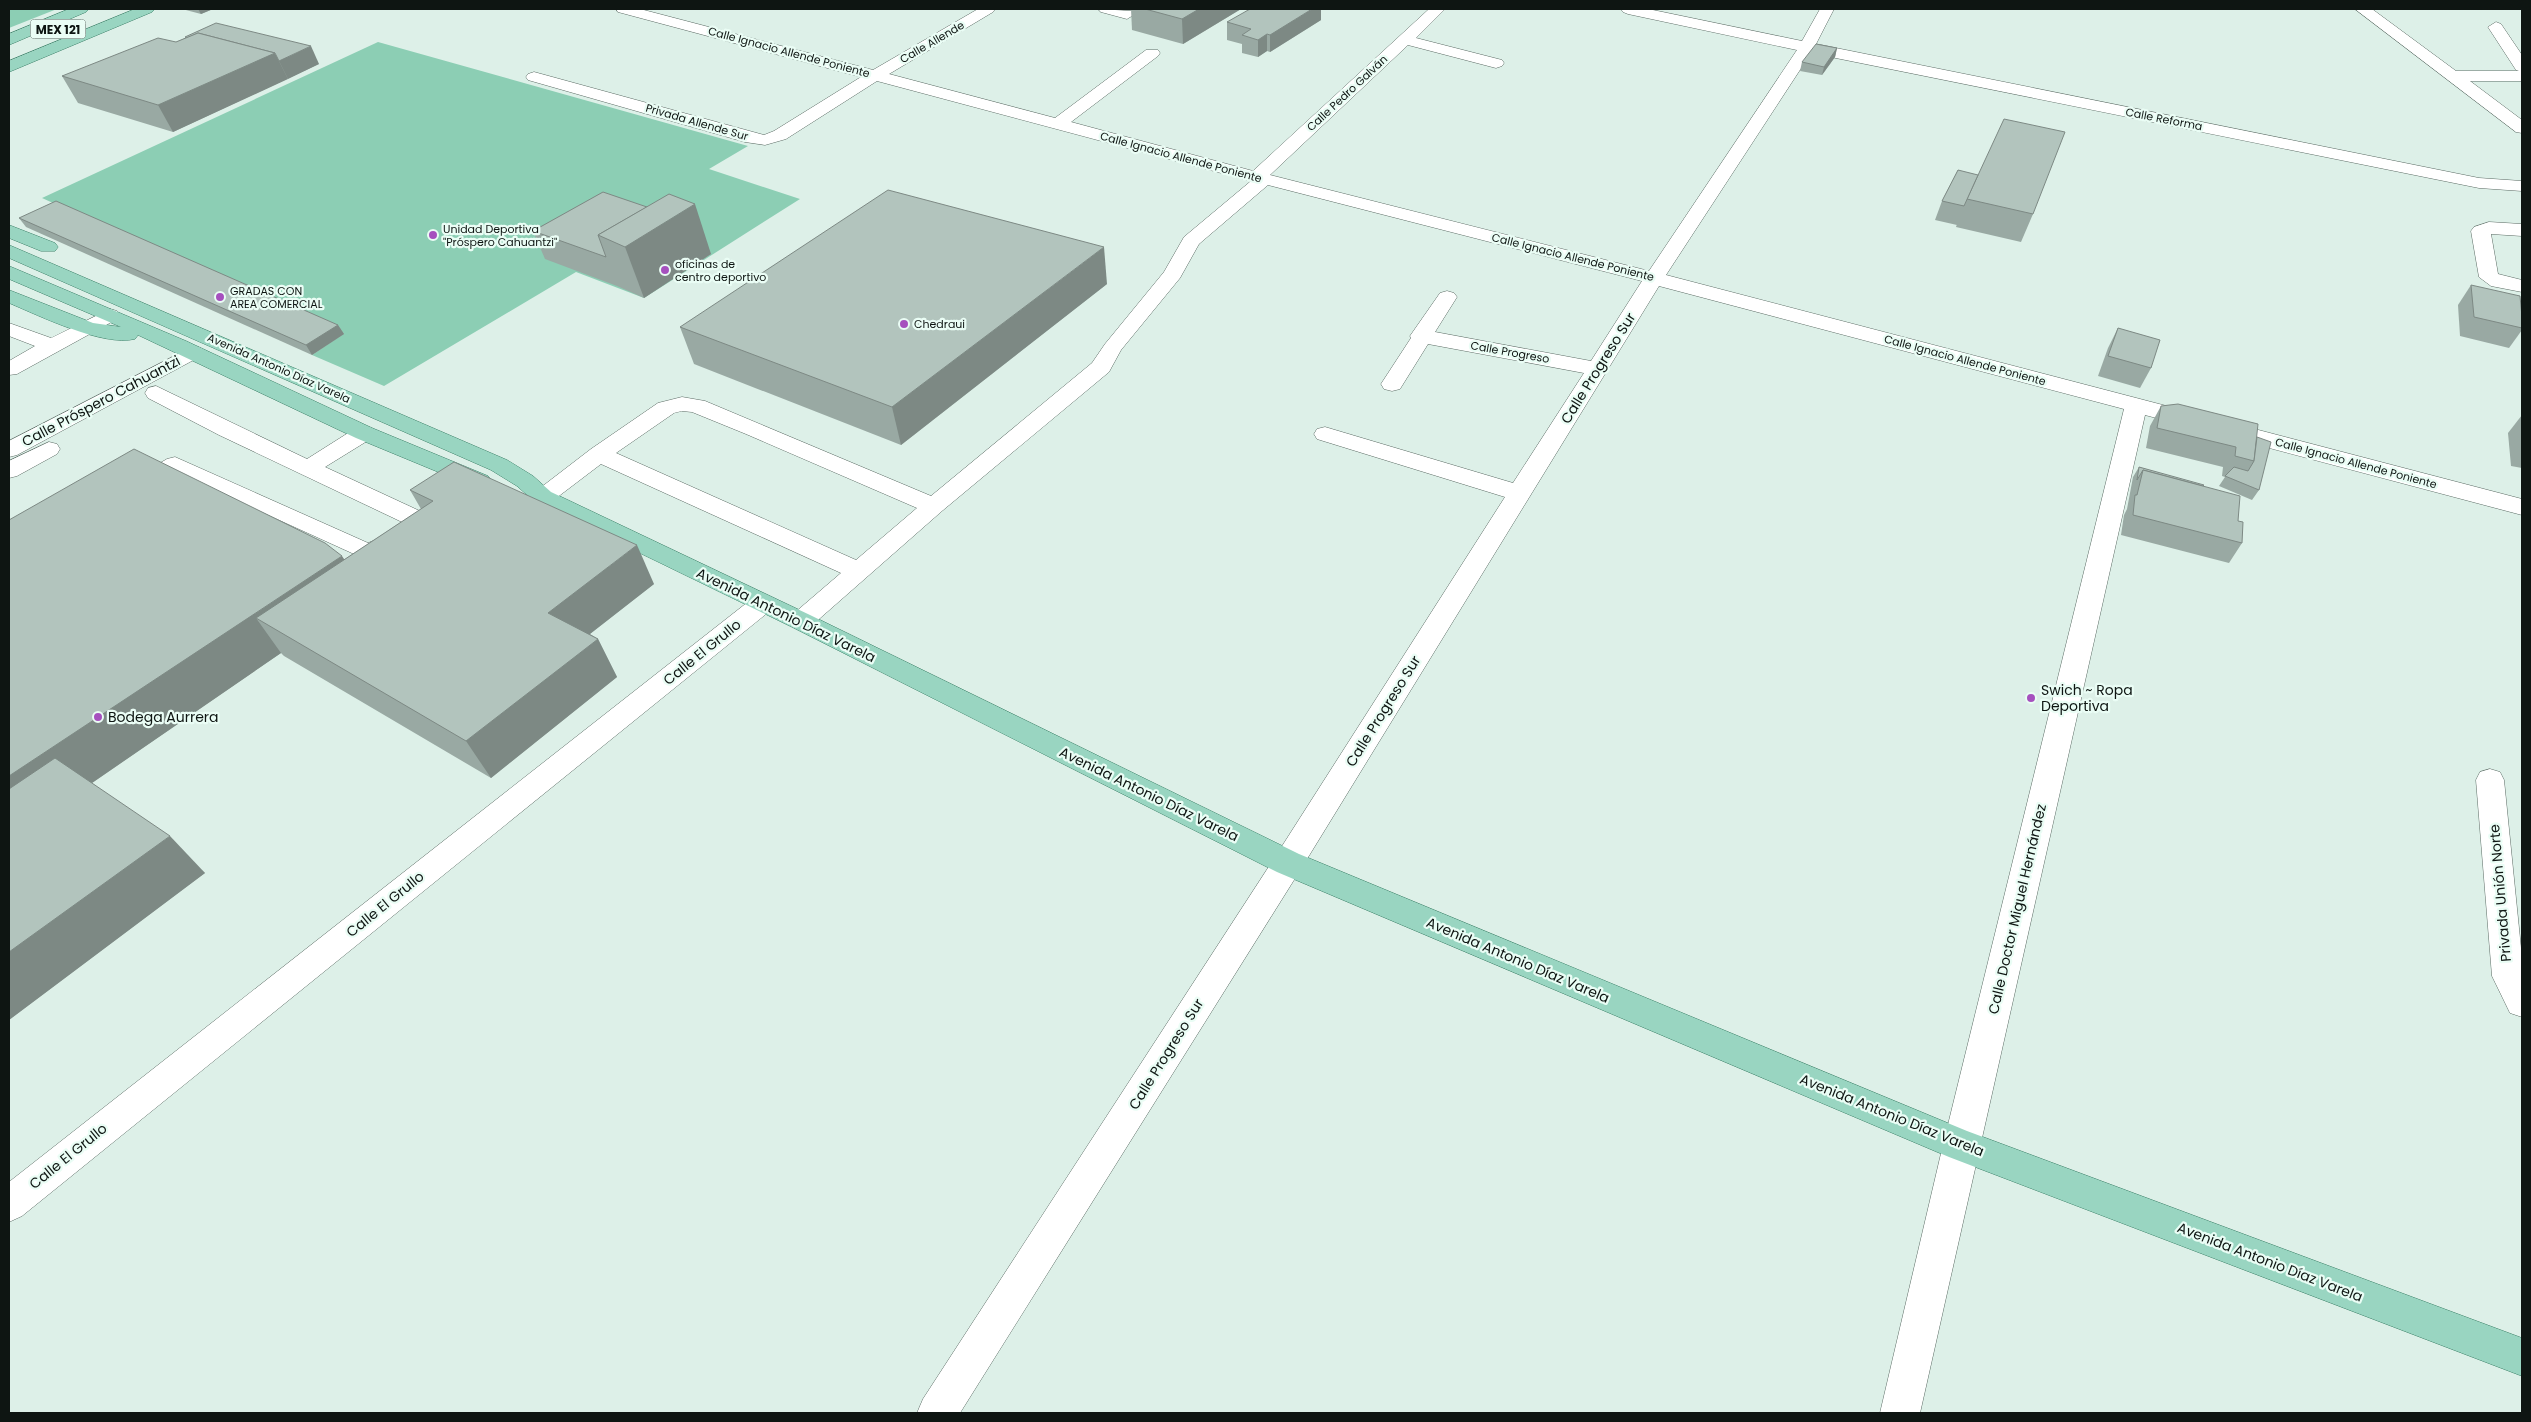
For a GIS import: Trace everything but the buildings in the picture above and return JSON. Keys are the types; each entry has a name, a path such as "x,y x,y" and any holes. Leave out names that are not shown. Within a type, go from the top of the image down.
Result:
{"main road":[{"name":"MEX 121","path":"9,40 81,9"},
{"path":"9,60 131,9"},
{"path":"9,67 147,9"},
{"name":"MEX 121","path":"9,50 99,12"},
{"path":"9,231 62,253"},
{"name":"Avenida Antonio Díaz Varela","path":"9,251 117,308 181,353 364,433 508,493 542,497"},
{"path":"88,264 117,308"},
{"name":"Avenida Antonio Díaz Varela","path":"9,272 117,308 499,465 525,481 542,497 762,604 801,621 1288,863 1961,1145 2522,1357"},
{"path":"9,296 88,328 181,353"}],"street":[{"name":"Calle Ignacio Allende Poniente","path":"623,9 1261,178 1654,278 2522,507"},
{"path":"1106,9 1127,14"},
{"name":"Calle Pedro Galván","path":"801,621 858,570 1101,367 1112,348 1173,274 1191,241 1261,178 1438,9"},
{"name":"Calle Reforma","path":"1628,9 2469,181 2522,186"},
{"name":"Calle Progreso Sur","path":"937,1413 1288,863 1519,492 1599,369 1654,278 1807,47 1827,9"},
{"path":"2363,9 2522,128"},
{"path":"958,10 983,12"},
{"name":"Calle Allende","path":"876,75 983,12"},
{"path":"2496,27 2522,67"},
{"path":"1404,40 1496,63"},
{"path":"1058,124 1152,53"},
{"name":"Privada Allende Sur","path":"534,76 751,138 765,140 780,135 876,75"},
{"path":"2454,76 2522,76"},
{"path":"2520,233 2489,228 2481,231 2489,277 2498,282 2522,286"},
{"path":"1392,384 1420,336 1447,297"},
{"path":"9,368 88,328 117,308"},
{"path":"9,329 53,346"},
{"name":"Calle Progreso","path":"1420,336 1599,369"},
{"path":"9,471 97,422 156,393 181,353"},
{"name":"Calle Próspero Cahuantzi","path":"9,450 181,353"},
{"path":"117,498 175,464 365,551 373,552 383,549 414,524 412,518 156,393"},
{"path":"542,497 599,454 666,408 682,404 697,406 754,429 934,506"},
{"name":"Calle Doctor Miguel Hernández","path":"1900,1413 1961,1145 2136,405"},
{"path":"308,468 364,433"},
{"path":"1325,434 1519,492"},
{"path":"599,454 858,570"},
{"name":"Calle El Grullo","path":"9,1204 762,604"},
{"name":"Privada Unión Norte","path":"2490,780 2508,976 2522,1003"}],"green space":[{"path":"9,9 57,9 9,28"},
{"name":"Unidad Deportiva \"Próspero Cahuantzi\"","path":"378,42 748,146 709,169 800,199 644,298 576,272 384,386 312,355 343,334 42,198"}],"place":[{"name":"Unidad Deportiva \"Próspero Cahuantzi\"","path":"433,235"},
{"name":"oficinas de centro deportivo","path":"665,270"},
{"name":"GRADAS CON AREA COMERCIAL","path":"220,297"},
{"name":"Chedraui","path":"904,324"},
{"name":"Swich ~ Ropa Deportiva","path":"2031,698"},
{"name":"Bodega Aurrera","path":"98,717"}]}
